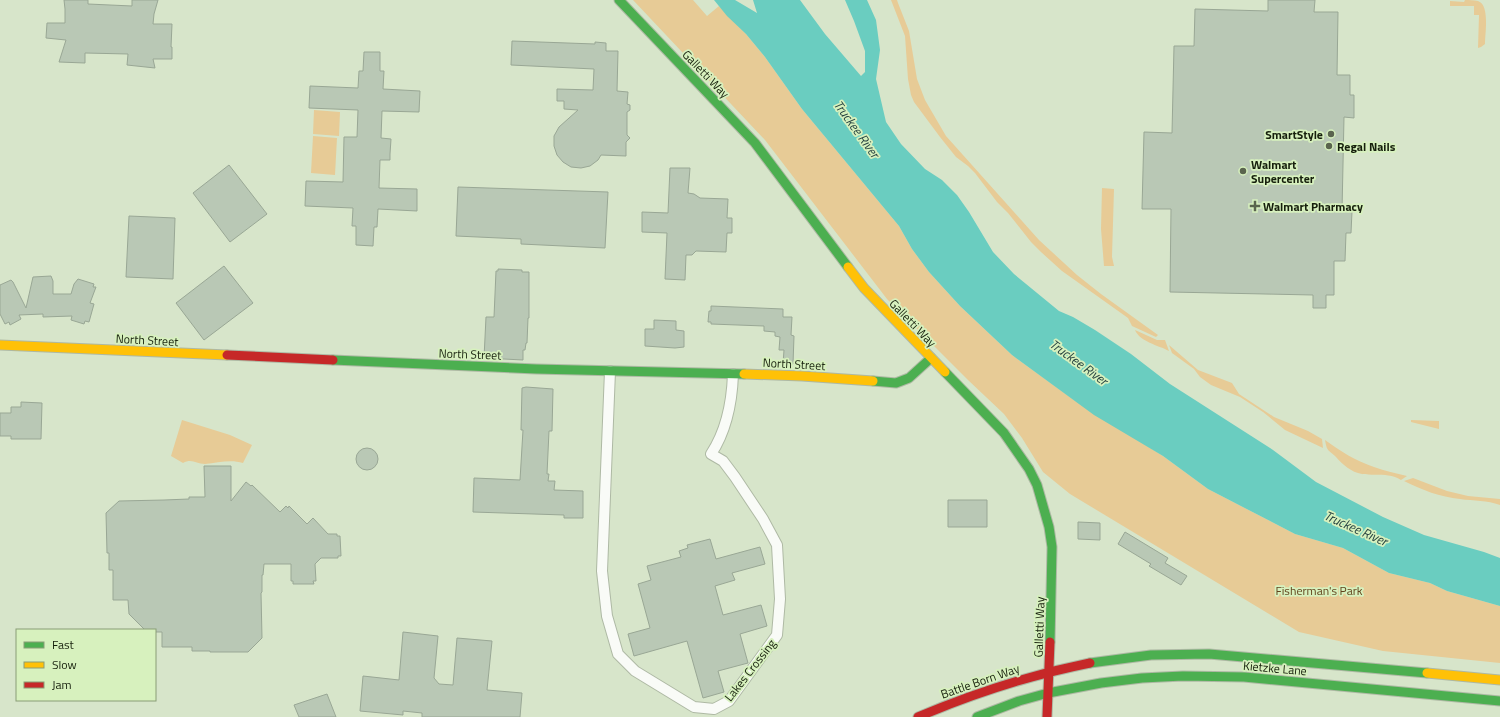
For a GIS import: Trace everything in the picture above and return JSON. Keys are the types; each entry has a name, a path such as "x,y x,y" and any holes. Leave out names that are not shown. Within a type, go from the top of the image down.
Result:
{"street":[{"name":"Galletti Way","path":"619,0 755,143 864,288 1004,433 1024,462 1037,485 1049,526 1052,547 1050,672 1047,717"},
{"name":"North Street","path":"0,345 536,369 802,376 896,383 909,378 931,358"},
{"name":"Lakes Crossing","path":"610,370 602,571 607,616 618,654 635,671 694,707 714,709 729,701 777,635 780,599 777,545 763,519 735,477 723,461 711,454 717,444 728,414 733,374"},
{"name":"Kietzke Lane","path":"1050,672 1085,664 1151,655 1214,654 1500,680"},
{"name":"Battle Born Way","path":"918,717 978,692 1050,672"},
{"name":"Kietzke Lane","path":"1048,693 1101,683 1142,678 1204,675 1500,701"},
{"path":"977,717 1020,701 1048,693"}],"green space":[{"name":"Fisherman's Park","path":"633,0 693,0 707,16 719,6 746,34 765,57 802,109 899,226 912,249 929,272 960,306 1012,355 1074,400 1163,456 1208,489 1295,534 1343,548 1389,573 1430,583 1447,591 1500,606 1500,663 1383,651 1299,632 1070,494 1043,472 1022,438 1004,414 887,299 765,140"},
{"path":"891,0 897,0 909,31 917,79 925,100 946,136 1039,240 1077,275 1158,335 1156,337 1132,326 1128,318 1062,271 1041,252 997,202 975,173 956,157 940,137 914,102 911,95 908,79 905,36"},
{"path":"1465,0 1478,1 1484,8 1486,20 1485,44 1478,48 1479,15 1474,15 1474,6 1450,6 1450,1 1464,2"},
{"path":"314,110 340,112 339,136 313,134"},
{"path":"313,136 337,138 335,175 311,173"},
{"path":"1102,188 1114,189 1112,257 1114,266 1104,266 1101,229"},
{"path":"1135,330 1157,340 1165,340 1169,351 1141,338"},
{"path":"1169,345 1198,370 1232,383 1239,394 1274,417 1308,431 1322,439 1323,448 1285,430 1263,412 1240,397 1211,385 1200,377 1194,369 1172,353"},
{"path":"182,420 230,435 252,445 243,463 229,461 202,464 189,461 183,463 171,456"},
{"path":"1411,420 1439,421 1439,429 1411,422"},
{"path":"1325,440 1342,452 1361,462 1407,476 1401,480 1392,476 1367,475 1354,472 1328,450"},
{"path":"1413,478 1447,491 1468,496 1500,499 1500,505 1485,501 1445,497 1404,481"}],"water":[{"name":"Truckee River","path":"714,0 735,0 757,13 753,0 800,0 825,34 861,76 865,72 865,51 845,0 867,0 876,20 880,50 876,79 886,122 901,144 925,169 942,180 957,195 993,252 1014,274 1059,311 1073,317 1095,330 1131,354 1170,384 1273,450 1316,482 1383,517 1424,535 1500,558 1500,606 1447,591 1430,583 1389,573 1343,548 1295,534 1208,489 1163,456 1094,415 1012,355 960,306 929,272 912,249 899,226 802,109 765,57"}],"building":[{"path":"64,0 88,0 88,4 132,6 132,0 158,0 153,24 172,24 172,59 153,59 155,68 127,65 128,54 85,53 85,63 59,62 66,40 46,38 47,23 65,23"},
{"name":"Walmart Supercenter","path":"1268,0 1315,0 1314,12 1338,12 1337,75 1350,75 1350,95 1354,95 1354,118 1344,117 1342,211 1352,211 1351,233 1346,233 1345,261 1334,261 1334,295 1326,295 1326,308 1313,308 1313,295 1170,292 1171,209 1142,209 1144,132 1172,133 1174,46 1194,46 1195,9 1268,11"},
{"path":"512,41 595,44 595,42 606,43 606,51 618,51 617,91 628,92 627,104 630,105 630,110 627,112 627,135 630,138 626,142 626,156 601,155 598,160 590,166 581,168 571,167 563,162 557,155 554,146 554,136 559,127 578,110 564,109 564,101 557,101 557,89 593,90 594,69 511,65"},
{"path":"364,52 380,52 380,71 384,71 383,89 420,91 419,112 382,111 381,138 391,139 390,160 380,160 379,188 417,189 417,211 378,209 377,227 374,227 373,246 356,245 356,226 352,226 353,208 305,206 306,181 343,182 344,137 357,137 358,110 309,108 310,86 358,88 359,71 363,71"},
{"path":"229,165 267,214 230,242 193,193"},
{"path":"670,168 690,168 688,193 694,194 700,198 728,199 727,218 732,218 732,233 727,233 726,252 696,251 692,255 686,255 685,280 665,279 667,233 642,232 642,212 668,213"},
{"path":"458,187 608,192 605,248 521,244 521,239 456,236"},
{"path":"129,216 175,218 173,279 126,277"},
{"path":"224,266 253,303 204,340 176,303"},
{"path":"498,269 522,270 522,272 529,272 529,318 527,343 525,350 523,350 523,360 484,358 486,317 494,317 496,271 498,271"},
{"path":"51,276 53,281 53,294 71,294 74,284 78,279 94,284 93,287 96,287 90,303 94,304 89,322 85,321 84,324 71,320 72,316 43,317 43,314 19,315 21,319 10,325 9,322 5,324 0,314 0,285 11,280 26,308 33,277"},
{"path":"711,306 783,309 783,317 792,317 791,335 794,336 793,364 783,364 784,350 779,350 780,337 775,336 775,332 764,331 764,326 711,324 711,322 708,322"},
{"path":"654,320 676,321 676,330 684,331 684,347 675,348 645,346 645,329 654,329"},
{"path":"522,388 553,389 552,431 549,431 548,481 555,481 554,490 583,491 583,518 564,518 564,515 473,512 474,478 520,480 523,430 521,430"},
{"path":"21,402 42,403 41,439 11,439 11,436 0,436 0,413 11,413 11,407 21,407"},
{"path":"367,448 375,451 378,459 375,467 367,470 359,467 356,459 359,451"},
{"path":"204,466 231,466 231,501 246,482 251,486 252,485 280,512 286,506 288,508 289,506 307,524 313,518 328,534 337,534 337,536 340,536 341,556 338,556 338,558 321,558 315,564 316,581 313,581 314,584 293,584 293,581 291,581 291,564 264,564 261,593 262,638 248,652 192,651 192,647 162,647 162,632 156,632 156,629 144,629 129,614 128,600 113,600 113,570 109,570 106,513 119,501 189,499 189,497 205,497"},
{"path":"948,500 987,500 987,527 948,527"},
{"path":"1078,522 1100,523 1100,540 1078,539"},
{"path":"1125,532 1168,558 1165,563 1187,576 1181,585 1149,566 1151,564 1118,544"},
{"path":"710,539 716,559 760,547 765,564 732,573 735,580 715,586 723,615 761,605 767,626 740,634 748,663 718,671 724,692 703,698 687,641 634,656 628,634 650,628 638,584 651,580 647,566 681,557 679,551 688,548 687,545"},
{"path":"403,632 438,636 434,678 439,684 453,685 457,638 492,641 487,690 522,693 520,717 422,717 422,713 403,711 403,715 360,711 363,676 399,680"},
{"path":"327,694 336,717 299,717 294,705"}],"traffic: fast":[{"path":"619,0 755,143 848,267"},
{"path":"873,381 896,383 909,378 931,358"},
{"path":"333,360 536,369 744,374"},
{"path":"945,372 1004,433 1029,469 1037,485 1049,527 1052,547 1050,642"},
{"path":"1090,663 1151,655 1209,654 1427,673"},
{"path":"977,717 1019,701 1048,693 1101,683 1142,678 1183,676 1244,677 1500,701"}],"traffic: slow":[{"path":"848,267 864,288 945,372"},
{"path":"0,345 227,355"},
{"path":"744,374 873,381"},
{"path":"1427,673 1500,680"}],"traffic: jam":[{"path":"227,355 333,360"},
{"path":"1047,717 1050,642"},
{"path":"918,717 960,700 1024,679 1090,663"}],"place":[{"name":"SmartStyle","path":"1331,134"},
{"name":"Regal Nails","path":"1329,146"},
{"name":"Walmart Supercenter","path":"1243,171"},
{"name":"Walmart Pharmacy","path":"1255,206"}]}
